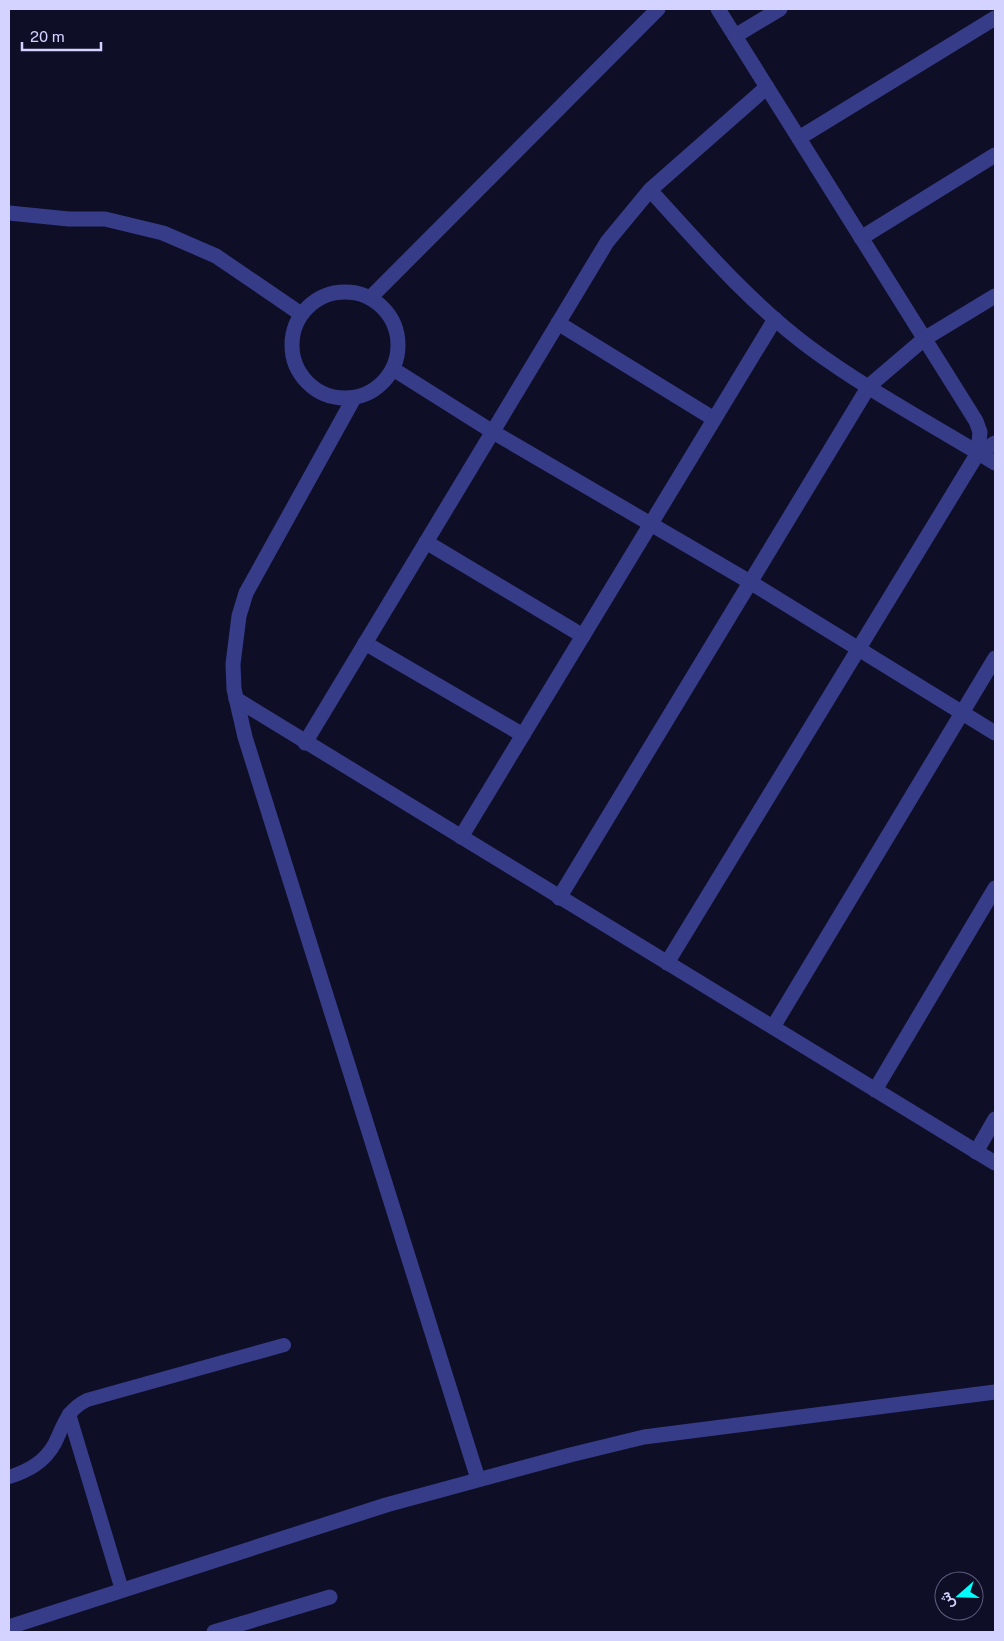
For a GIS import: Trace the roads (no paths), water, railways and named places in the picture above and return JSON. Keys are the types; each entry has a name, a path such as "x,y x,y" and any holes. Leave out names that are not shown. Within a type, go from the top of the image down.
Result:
{"street":[{"path":"370,298 658,9"},
{"path":"667,963 978,453 980,432 976,422 718,9"},
{"path":"735,36 780,9"},
{"path":"799,138 995,18"},
{"path":"305,743 607,242 650,190 767,87"},
{"path":"861,238 995,155"},
{"path":"650,190 722,269 775,319 808,346 868,386 995,463"},
{"path":"9,213 69,219 106,219 163,233 216,256 301,314"},
{"path":"332,293 358,293 370,298 388,313 395,329 398,346 393,369 377,388 354,398 329,396 318,391 300,374 294,363 292,338 301,314 309,305 332,293"},
{"path":"560,898 868,386 924,339 995,296"},
{"path":"461,838 775,319"},
{"path":"558,323 714,420"},
{"path":"393,369 493,432 750,582 995,733"},
{"path":"354,398 246,593 234,640 233,664 236,699 254,766 478,1479"},
{"path":"978,453 995,443"},
{"path":"426,542 583,636"},
{"path":"365,643 523,735"},
{"path":"773,1027 995,658"},
{"path":"236,699 995,1164"},
{"path":"874,1090 995,888"},
{"path":"976,1152 995,1119"},
{"path":"9,1627 386,1505 478,1479 644,1437 995,1392"},
{"path":"214,1632 330,1597"}],"lane":[{"path":"9,1477 28,1470 48,1454 68,1414 87,1400 284,1345"},
{"path":"68,1414 122,1590"}]}
